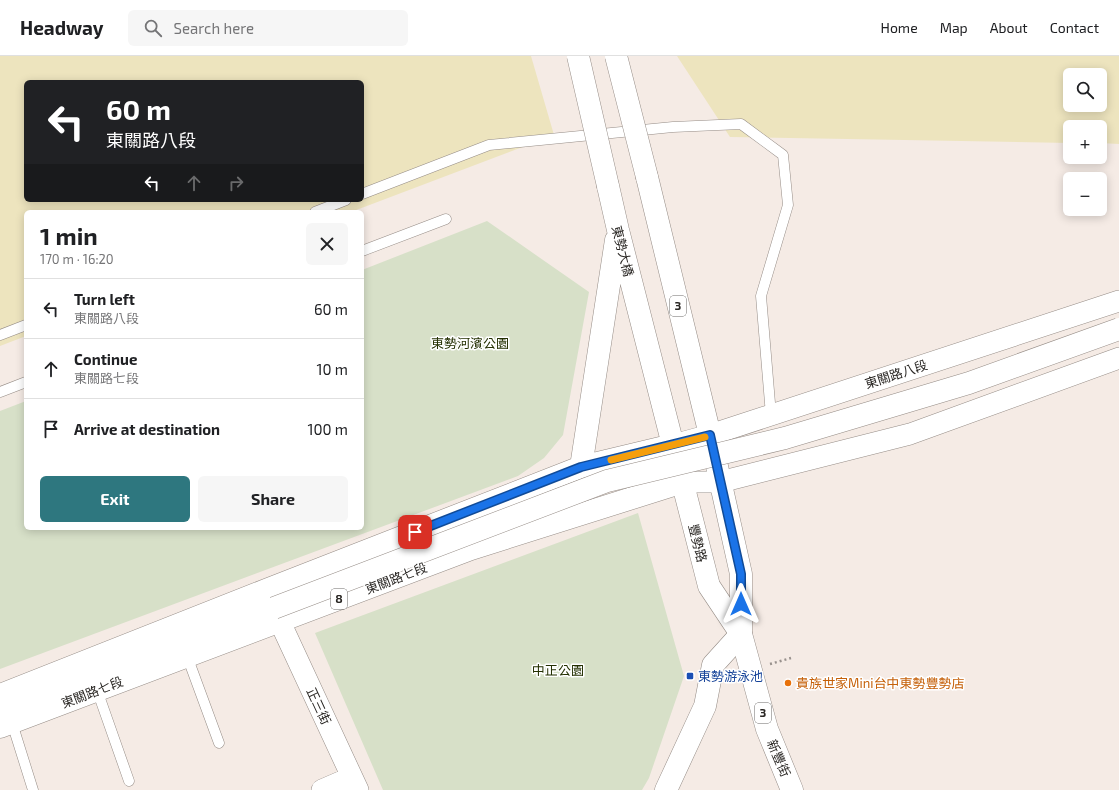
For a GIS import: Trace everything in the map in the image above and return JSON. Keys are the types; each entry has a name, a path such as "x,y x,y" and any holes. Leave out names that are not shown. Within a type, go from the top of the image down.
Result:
{"main road":[{"name":"東勢大橋","path":"578,56 618,230 673,445"},
{"name":"3","path":"616,56 710,435 741,574 741,634"},
{"path":"581,467 618,230"},
{"path":"4,721 277,615 607,482 785,438 969,383 1119,329"},
{"path":"0,695 581,467 673,445"},
{"name":"豐勢路","path":"673,445 709,586 741,634"},
{"name":"東關路七段","path":"4,721 97,690 187,656 277,615 471,549 683,482"},
{"path":"458,516 471,549"},
{"path":"666,790 705,706 713,664 741,634"},
{"name":"新豐街","path":"741,634 767,729 792,790"}],"street":[{"name":"東關路八段","path":"673,445 710,435 1119,300"},
{"path":"683,482 720,482 910,434 1119,358"},
{"name":"正三街","path":"277,615 355,783"},
{"path":"322,790 355,783"}],"lane":[{"path":"364,193 489,145 673,127 741,124 783,155 788,205 761,296 771,415"},
{"path":"320,210 341,202"},
{"path":"364,250 446,219"},
{"path":"0,336 24,325"},
{"path":"0,392 24,383"},
{"path":"187,656 219,743"},
{"path":"97,690 129,781"},
{"path":"4,721 33,790"}],"green space":[{"name":"東勢河濱公園","path":"487,221 589,292 563,435 544,458 518,476 0,669 0,411 24,402 24,530 364,530 364,269"},
{"name":"中正公園","path":"638,513 684,676 649,778 642,790 383,790 315,633"}],"sand":[{"path":"0,56 531,56 554,135 356,210 24,210 24,337 0,346"},
{"path":"677,56 1119,56 1119,144 1107,143 1107,120 1063,120 1063,143 730,137"}],"slow traffic":[{"path":"611,460 705,437"}],"place":[{"name":"東勢游泳池","path":"690,676"},
{"name":"貴族世家Mini台中東勢豐勢店","path":"788,683"}],"route":[{"path":"415,532 581,467 710,435 741,574 741,604"}]}
